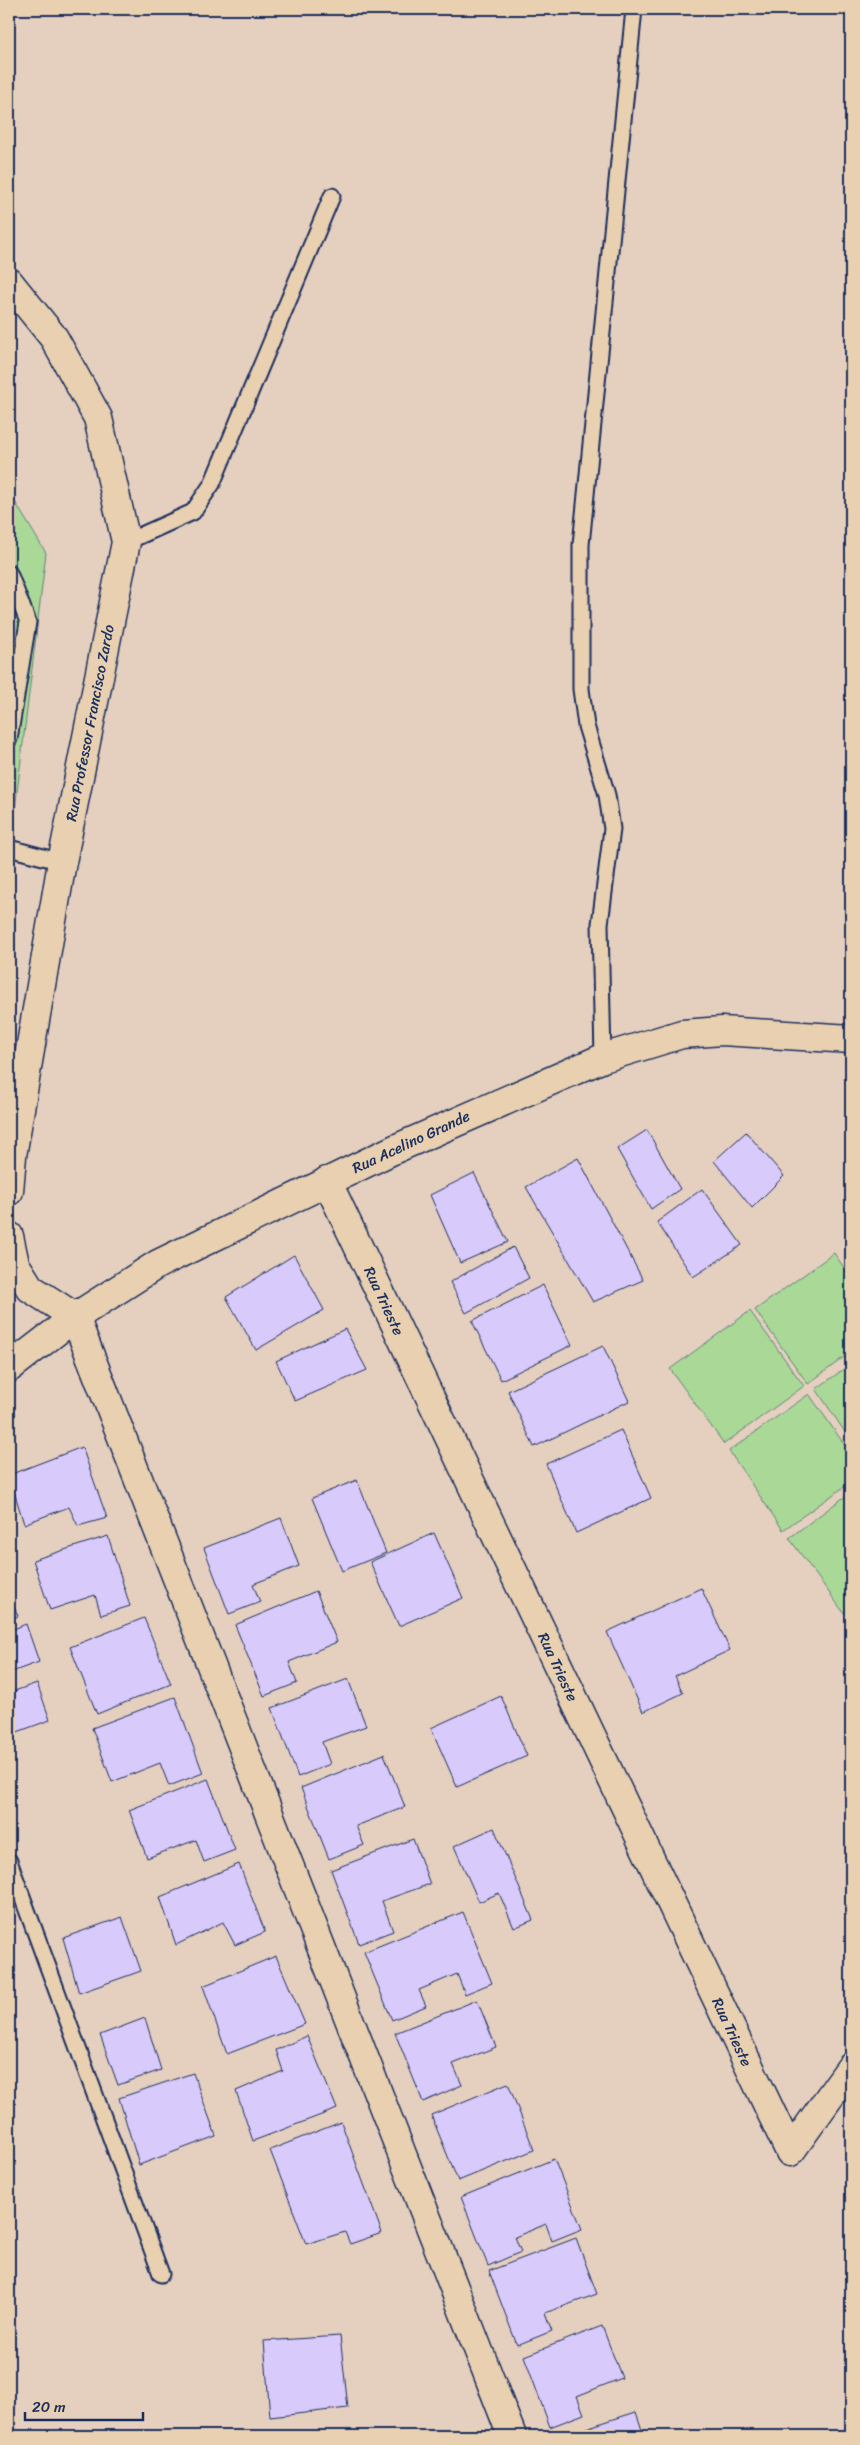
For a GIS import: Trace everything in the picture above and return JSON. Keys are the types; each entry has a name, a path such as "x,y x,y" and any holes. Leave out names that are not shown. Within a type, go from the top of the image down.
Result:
{"street":[{"name":"Rua Professor Francisco Zardo","path":"9,282 54,338 98,418 126,542 62,862 12,1156 9,1190"},
{"name":"Rua Acelino Grande","path":"9,1368 75,1317 158,1264 412,1141 603,1058 682,1034 722,1031 851,1039"},
{"name":"Rua Trieste","path":"327,1181 790,2152 851,2067"},
{"path":"9,1236 14,1264 30,1288 75,1317 512,2436"}],"lane":[{"path":"603,1058 600,924 612,829 607,795 586,726 581,690 581,545 634,9"},
{"path":"126,542 193,512 212,484 332,196"},
{"path":"9,573 28,622 9,739"},
{"path":"9,848 62,862"},
{"path":"9,1861 161,2274"}],"green space":[{"path":"9,492 46,553 9,859"},
{"path":"834,1253 851,1278 851,1352 808,1384 755,1310"},
{"path":"750,1311 804,1386 724,1444 670,1369"},
{"path":"851,1364 851,1441 816,1389"},
{"path":"809,1394 851,1454 851,1482 783,1530 729,1451"},
{"path":"851,1492 851,1607 844,1613 789,1538"}],"building":[{"path":"647,1130 680,1189 651,1209 617,1149"},
{"path":"746,1132 784,1176 752,1208 714,1161"},
{"path":"578,1158 643,1280 593,1302 526,1187"},
{"path":"474,1173 508,1242 460,1263 430,1195"},
{"path":"702,1189 742,1245 693,1277 657,1222"},
{"path":"513,1247 529,1278 466,1313 450,1282"},
{"path":"294,1255 324,1310 256,1350 226,1297"},
{"path":"543,1285 572,1345 501,1380 472,1321"},
{"path":"345,1329 367,1370 295,1401 276,1361"},
{"path":"603,1346 629,1401 534,1447 508,1391"},
{"path":"621,1430 651,1498 576,1533 546,1464"},
{"path":"82,1447 107,1518 78,1526 69,1507 24,1524 9,1475"},
{"path":"357,1480 386,1553 342,1571 312,1498"},
{"path":"281,1518 299,1566 253,1584 260,1602 229,1614 204,1548"},
{"path":"434,1533 463,1598 399,1626 370,1562"},
{"path":"108,1536 130,1606 101,1615 95,1595 50,1610 33,1560"},
{"path":"701,1588 730,1650 675,1676 683,1693 643,1712 607,1632"},
{"path":"316,1591 337,1642 289,1662 297,1683 264,1696 235,1625"},
{"path":"9,1594 18,1616 9,1620"},
{"path":"144,1618 171,1684 97,1714 70,1647"},
{"path":"26,1624 39,1662 9,1673 9,1631"},
{"path":"348,1679 366,1726 322,1742 330,1764 298,1777 272,1708"},
{"path":"37,1683 50,1720 9,1735 9,1693"},
{"path":"501,1696 527,1756 457,1787 431,1728"},
{"path":"175,1697 203,1773 169,1786 160,1763 112,1782 92,1728"},
{"path":"384,1754 405,1807 356,1826 364,1845 329,1859 301,1788"},
{"path":"208,1779 235,1850 204,1862 196,1840 147,1858 129,1810"},
{"path":"494,1828 533,1920 514,1928 499,1893 479,1902 454,1846"},
{"path":"413,1839 430,1884 382,1901 393,1931 359,1944 331,1870"},
{"path":"239,1864 265,1932 235,1945 223,1922 176,1945 160,1897"},
{"path":"463,1912 492,1983 465,1994 457,1974 419,1990 426,2006 392,2020 364,1952"},
{"path":"122,1917 141,1971 79,1993 63,1938"},
{"path":"276,1956 305,2024 227,2054 203,1986"},
{"path":"477,2000 496,2047 453,2064 462,2085 423,2102 395,2033"},
{"path":"145,2018 161,2070 118,2085 100,2035"},
{"path":"307,2036 337,2109 253,2141 236,2091 283,2071 276,2050"},
{"path":"193,2073 216,2136 139,2165 119,2098"},
{"path":"508,2083 534,2150 458,2181 431,2115"},
{"path":"341,2122 382,2233 350,2244 345,2232 306,2244 270,2150"},
{"path":"554,2159 582,2229 552,2241 546,2224 515,2237 521,2252 488,2266 461,2197"},
{"path":"576,2238 597,2294 545,2313 552,2331 517,2345 489,2271"},
{"path":"602,2326 622,2378 577,2396 584,2414 550,2427 524,2356"},
{"path":"340,2336 348,2408 270,2417 264,2341"},
{"path":"636,2412 644,2436 561,2436"}]}
